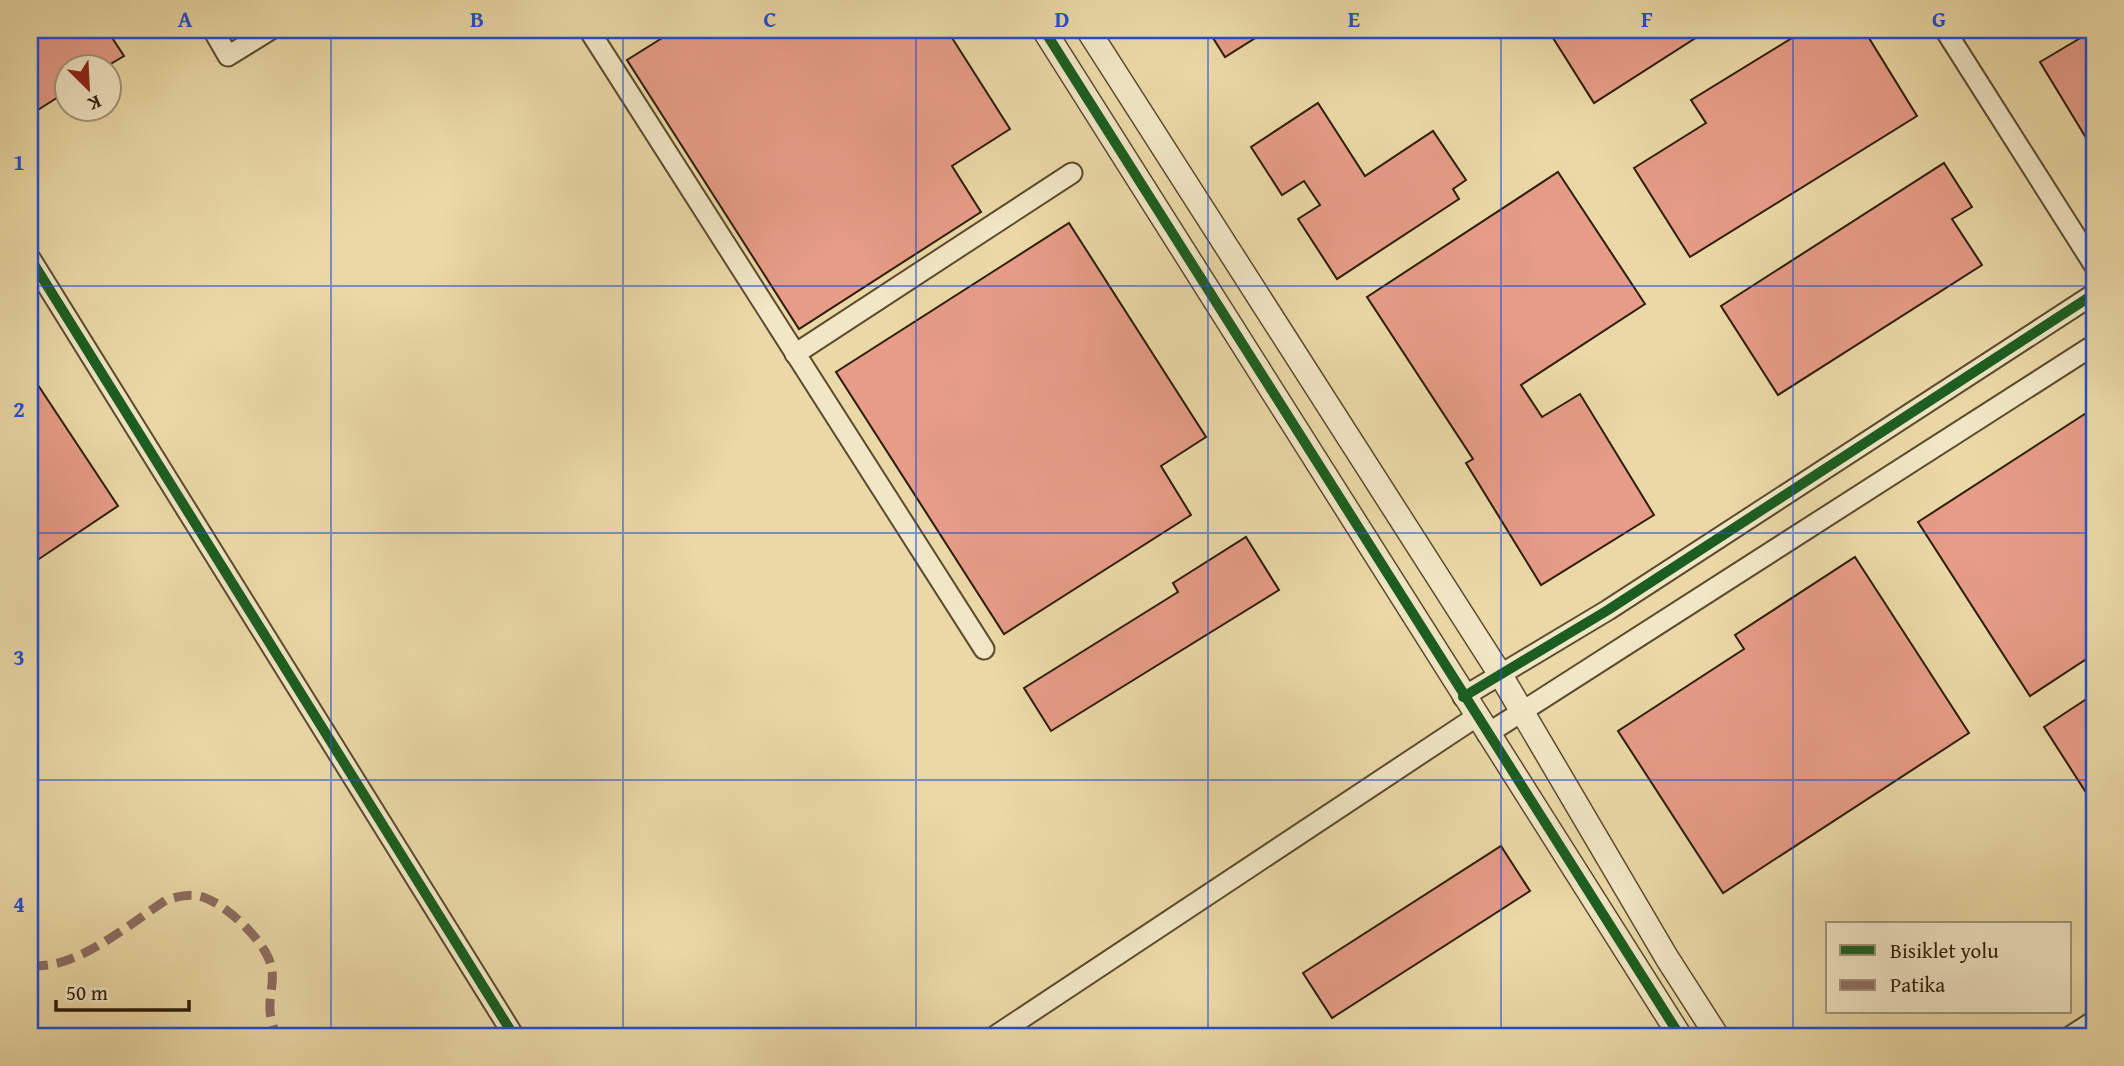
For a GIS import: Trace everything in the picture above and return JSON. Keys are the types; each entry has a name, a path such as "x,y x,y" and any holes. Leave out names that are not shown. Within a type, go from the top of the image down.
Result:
{"street":[{"path":"213,30 229,56 270,30"},
{"path":"589,30 984,649"},
{"path":"1044,30 1185,249 1481,726 1680,1036"},
{"path":"1088,30 1500,674 1667,958 1717,1036"},
{"path":"1945,30 2094,265"},
{"path":"795,354 1072,173"},
{"path":"1185,249 1216,229"},
{"path":"30,258 514,1036"},
{"path":"1463,697 1608,610 2094,294"},
{"path":"995,1036 1481,726 1522,712 2094,345"},
{"path":"2071,1036 2094,1021"}],"building":[{"path":"30,30 107,30 121,52 52,52 52,101 30,115"},
{"path":"675,30 947,30 1010,129 952,166 981,212 799,329 627,60"},
{"path":"1208,30 1268,30 1225,57"},
{"path":"1548,30 1708,30 1594,103"},
{"path":"1805,30 1864,30 1917,116 1690,257 1634,168 1706,123 1691,100"},
{"path":"2094,30 2094,151 2040,62"},
{"path":"1318,103 1365,176 1433,131 1466,180 1453,189 1459,199 1337,279 1298,219 1320,205 1304,181 1282,195 1251,147"},
{"path":"1944,163 1972,207 1952,219 1982,265 1778,395 1721,306"},
{"path":"1558,172 1645,304 1521,385 1542,417 1580,394 1654,515 1541,585 1466,463 1473,459 1367,297"},
{"path":"1069,223 1206,437 1161,466 1191,515 1004,634 836,372"},
{"path":"30,373 118,506 30,565"},
{"path":"2094,408 2094,654 2030,696 1918,522"},
{"path":"1246,537 1279,590 1051,731 1024,688 1178,592 1173,583"},
{"path":"1855,557 1969,733 1723,893 1618,731 1744,649 1735,635"},
{"path":"2094,694 2094,805 2044,727"},
{"path":"1501,846 1530,891 1332,1018 1303,973"}],"marked path":[{"path":"30,965 47,965 83,954 166,900 199,896 209,899 231,914 261,945 271,966 270,1013 276,1036"}],"cycle path":[{"path":"1044,30 1680,1036"},
{"path":"30,258 514,1036"},
{"path":"1463,697 1608,610 2094,294"}]}
